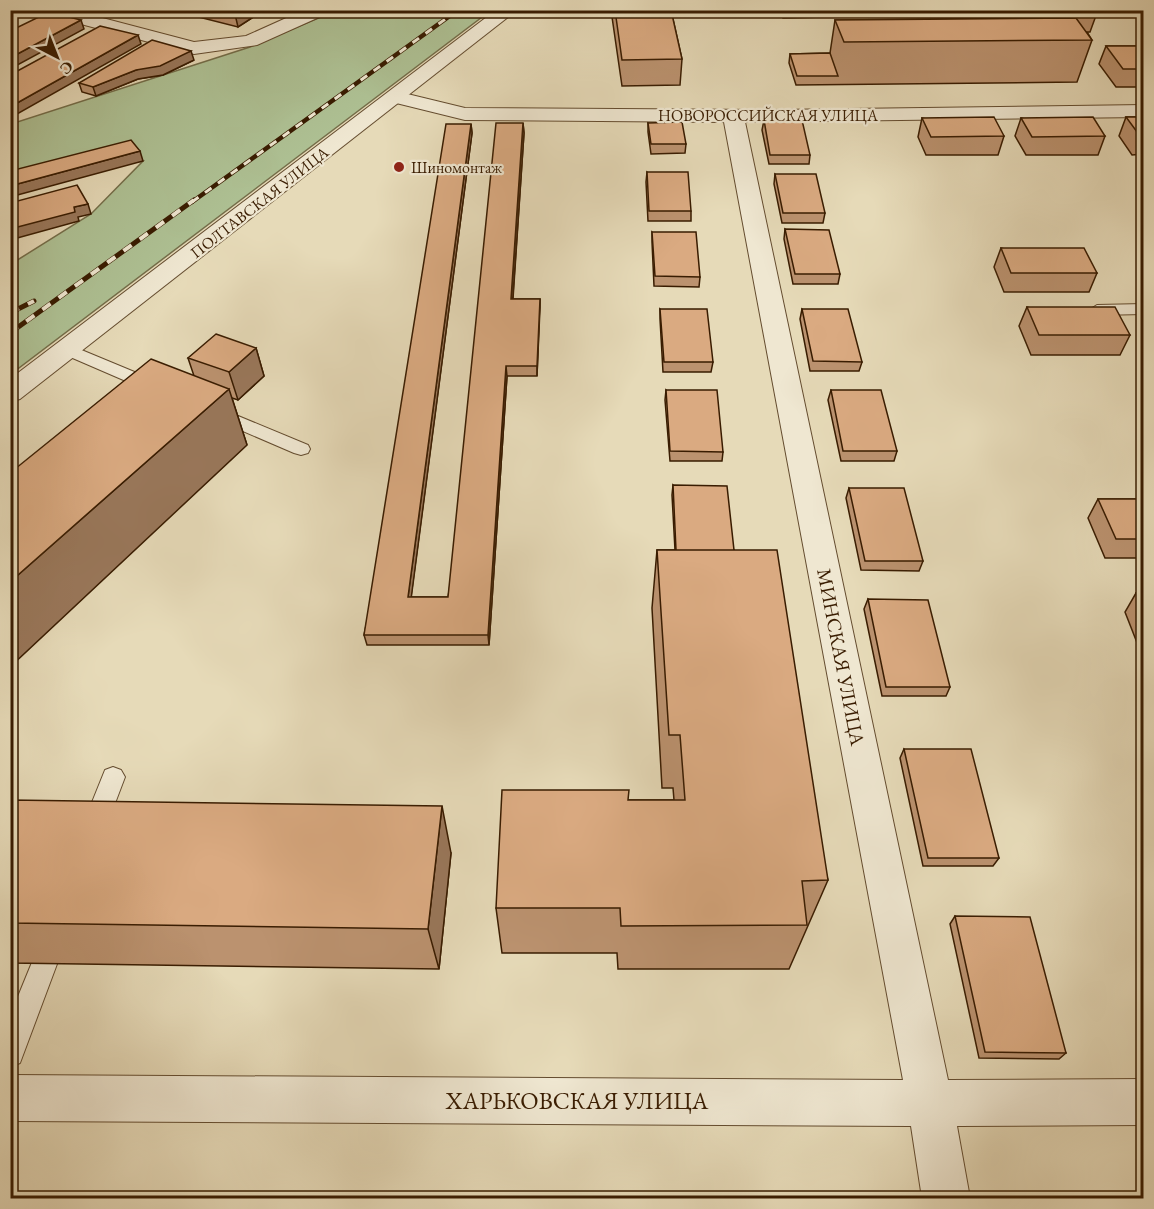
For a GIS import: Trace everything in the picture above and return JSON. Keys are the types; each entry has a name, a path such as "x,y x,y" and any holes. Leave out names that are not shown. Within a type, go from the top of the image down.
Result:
{"street":[{"path":"49,10 194,48 250,41 320,10"},
{"name":"ПОЛТАВСКАЯ УЛИЦА","path":"10,393 508,10"},
{"name":"НОВОРОССИЙСКАЯ УЛИЦА","path":"395,97 465,114 733,116 1143,111"},
{"name":"МИНСКАЯ УЛИЦА","path":"733,116 930,1103 946,1198"},
{"name":"ХАРЬКОВСКАЯ УЛИЦА","path":"10,1098 1143,1102"}],"lane":[{"path":"1097,310 1143,309"},
{"path":"67,350 174,394"},
{"path":"195,404 301,449"},
{"path":"87,847 113,777"},
{"path":"10,1053 44,964"}],"green space":[{"path":"335,11 490,11 11,374 11,264 91,214 143,161 11,182 11,124 250,47"}],"building":[{"path":"615,10 671,10 682,59 622,60"},
{"path":"49,12 81,20 10,58 10,31"},
{"path":"1076,18 1092,40 844,42 835,20"},
{"path":"100,26 138,35 10,107 10,75"},
{"path":"152,40 191,51 160,66 136,70 93,87 79,83"},
{"path":"1106,46 1143,46 1143,69 1123,69"},
{"path":"830,53 838,76 797,76 790,54"},
{"path":"994,117 1004,136 931,137 922,118"},
{"path":"1093,117 1105,136 1032,137 1021,118"},
{"path":"1126,117 1143,117 1143,136 1140,136"},
{"path":"764,120 802,120 810,155 770,155"},
{"path":"682,122 686,144 651,144 648,123"},
{"path":"496,123 523,123 511,299 540,299 537,366 506,366 488,635 364,635 446,124 471,124 408,597 448,597"},
{"path":"131,140 140,151 10,186 10,171"},
{"path":"647,172 688,172 691,211 649,211"},
{"path":"775,174 816,174 825,213 783,213"},
{"path":"77,185 88,204 74,207 75,212 10,229 10,203"},
{"path":"785,229 829,230 840,274 795,274"},
{"path":"652,232 696,232 700,277 655,276"},
{"path":"1001,248 1084,248 1097,273 1011,273"},
{"path":"1027,307 1115,307 1130,335 1039,335"},
{"path":"660,309 707,309 713,362 664,362"},
{"path":"802,309 848,309 862,362 813,361"},
{"path":"216,334 256,348 229,372 188,358"},
{"path":"151,359 229,389 10,582 10,473"},
{"path":"666,390 717,390 723,452 670,451"},
{"path":"831,390 881,390 897,451 843,451"},
{"path":"673,485 727,486 734,550 676,550"},
{"path":"849,488 904,488 923,561 865,561"},
{"path":"1098,499 1143,499 1143,539 1116,539"},
{"path":"657,550 777,550 828,880 802,881 807,925 621,926 620,908 496,908 502,790 629,790 628,800 685,800 680,735 669,735"},
{"path":"1136,593 1143,593 1143,610"},
{"path":"868,599 928,600 950,687 886,687"},
{"path":"904,749 971,749 999,858 928,858"},
{"path":"10,800 442,806 428,929 10,923"},
{"path":"955,916 1030,917 1066,1053 985,1052"},
{"path":"647,1197 647,1198 581,1198"}],"railway":[{"path":"192,202 458,10"},
{"path":"10,333 194,200"},
{"path":"10,313 34,301"}],"place":[{"name":"Шиномонтаж","path":"399,167"}]}
